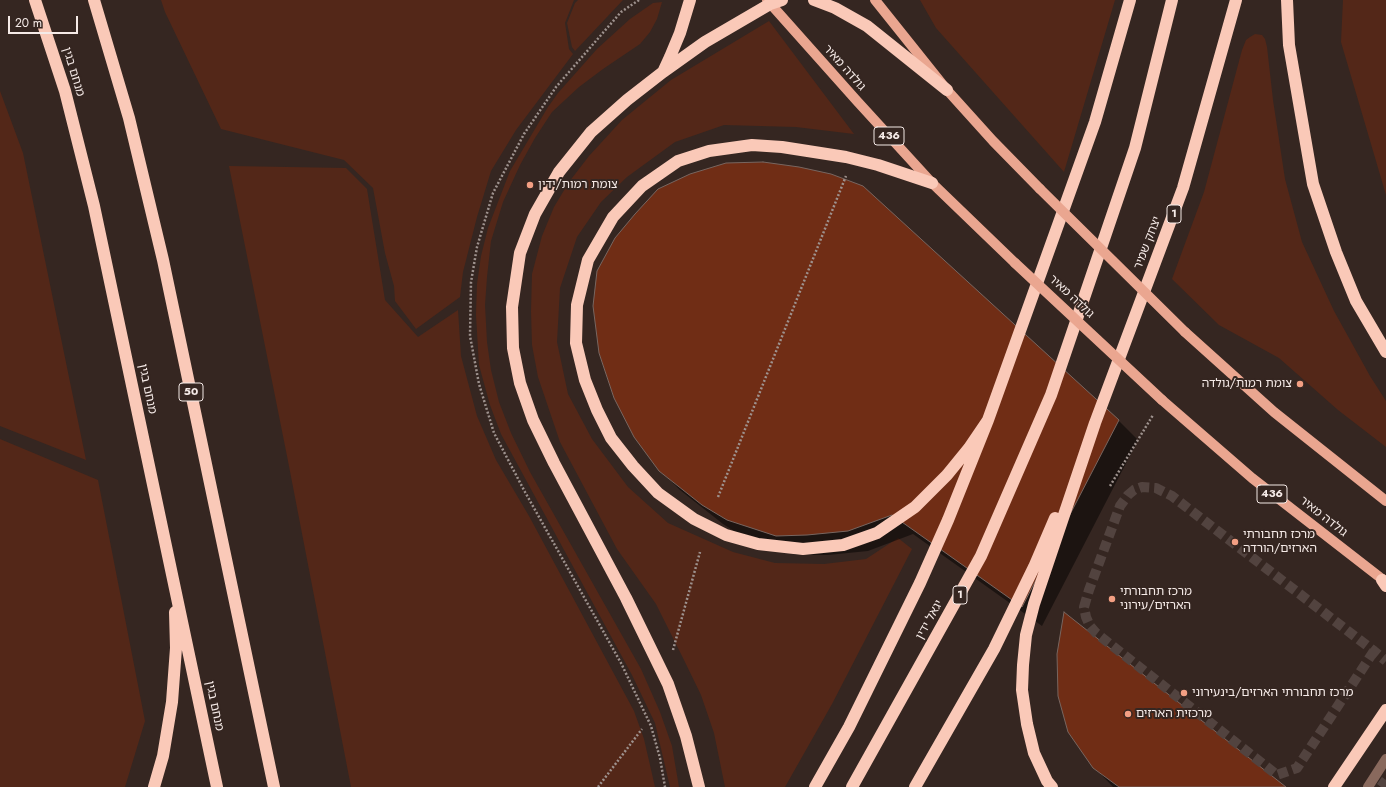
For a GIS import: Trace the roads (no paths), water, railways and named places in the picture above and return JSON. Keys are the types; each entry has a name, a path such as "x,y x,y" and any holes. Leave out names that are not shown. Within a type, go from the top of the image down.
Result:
{"highway":[{"name":"מנחם בגין","path":"35,0 65,92 94,206 217,787"},
{"name":"50","path":"94,0 129,118 163,260 274,787"},
{"path":"662,72 680,33 690,0"},
{"path":"699,787 686,736 668,684 626,598 554,463 533,420 520,383 513,348 512,307 520,253 535,214 558,172 592,132 627,100 662,72 705,42 769,2 782,0"},
{"path":"814,0 835,8 867,26 947,90"},
{"path":"814,787 849,727 920,583 988,420 1096,122 1130,0"},
{"name":"יגאל ידין","path":"852,787 982,556 1050,395 1135,148 1172,0"},
{"name":"יצחק שמיר","path":"1095,423 1183,188 1236,0"},
{"path":"1287,0 1289,45 1313,184 1336,252 1356,301 1386,352"},
{"path":"932,183 878,165 846,157 782,147 752,145 709,151 678,161 642,186 613,217 588,260 577,305 576,343 585,380 597,410 611,438 633,466 658,493 694,519 726,535 758,544 803,550 843,545 877,533 915,507 952,469 969,448 988,420"},
{"path":"1052,787 1047,781 1034,753 1027,724 1022,690 1026,635 1034,604 1095,423"},
{"name":"1","path":"915,787 994,649 1034,567 1095,423"},
{"path":"154,787 163,756 172,702 176,648 174,593 164,533"},
{"path":"1334,787 1386,710"}],"main road":[{"path":"875,0 947,90 993,141 1185,332 1274,412 1386,501"},
{"name":"גולדה מאיר","path":"769,2 932,183 1014,263 1162,400 1258,482 1385,583"}],"lane":[{"path":"1368,787 1386,759"}],"tunnel":[{"path":"1374,651 1297,768 1277,775 1096,633 1090,626 1084,607 1120,506 1128,495 1134,490 1142,487 1156,488 1172,496 1374,651 1386,661"},
{"path":"1381,787 1386,780"}],"place":[{"name":"צומת רמות/ידין","path":"530,185"},
{"name":"צומת רמות/גולדה","path":"1300,384"},
{"name":"מרכז תחבורתי הארזים/הורדה","path":"1235,542"},
{"name":"מרכז תחבורתי הארזים/עירוני","path":"1112,599"},
{"name":"מרכז תחבורתי הארזים/בינעירוני","path":"1184,693"},
{"name":"מרכזית הארזים","path":"1128,714"}]}
